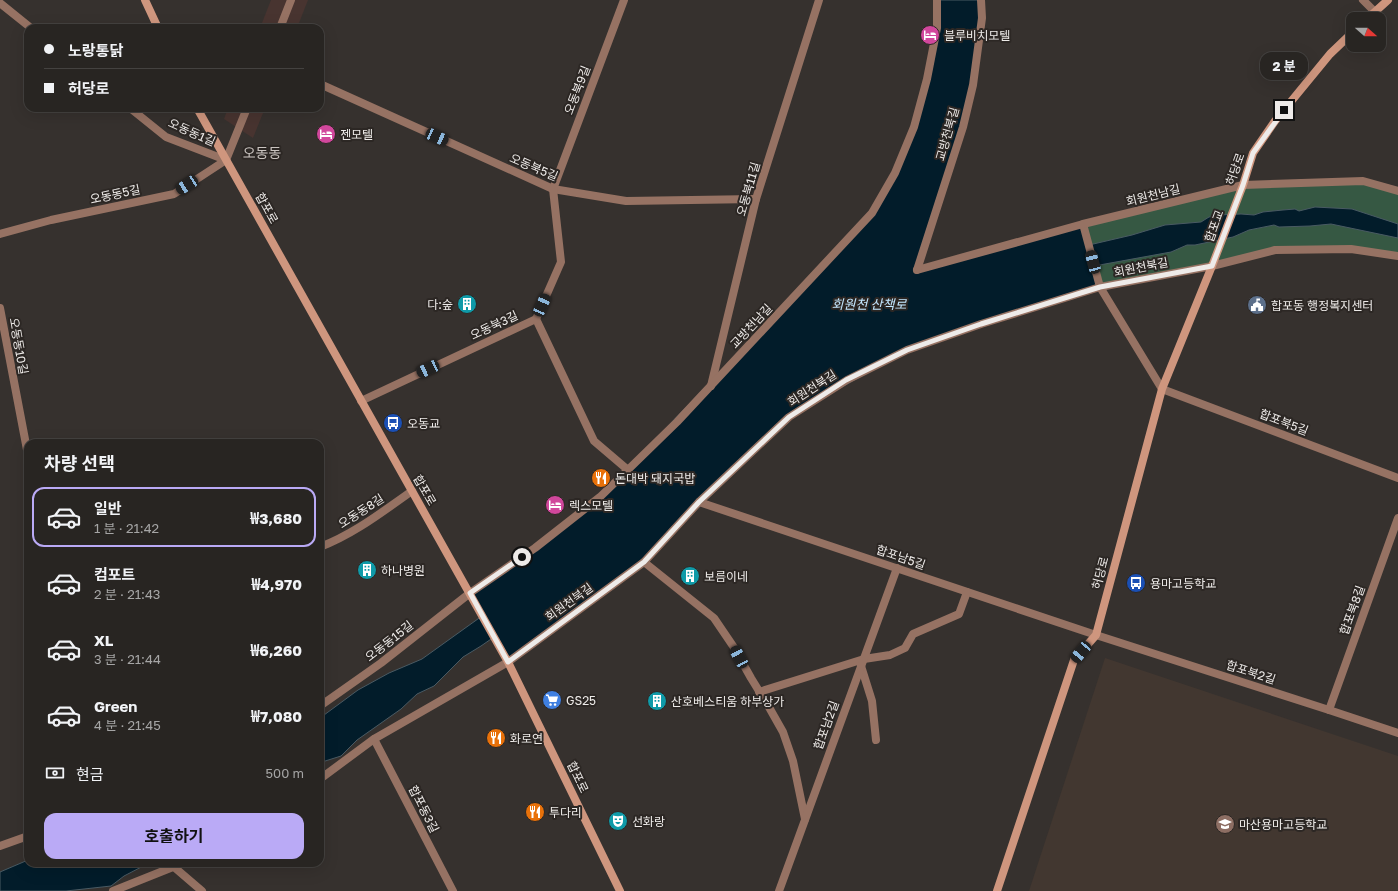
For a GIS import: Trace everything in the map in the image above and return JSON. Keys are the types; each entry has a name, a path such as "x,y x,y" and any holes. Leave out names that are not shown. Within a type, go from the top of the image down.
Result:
{"main road":[{"path":"145,0 156,24"},
{"path":"1374,12 1388,0"},
{"name":"허당로","path":"1235,205 1253,153 1275,121 1330,54 1346,39"},
{"name":"합포로","path":"199,112 508,662 620,891"},
{"name":"합포교","path":"1216,256 1235,205"},
{"name":"허당로","path":"997,891 1074,660 1096,635 1162,389 1216,256"}],"street":[{"path":"282,24 292,0"},
{"name":"오동북9길","path":"553,189 624,0"},
{"name":"오동북11길","path":"710,387 756,199 819,0"},
{"name":"교방천남길","path":"470,593 535,548 600,497 678,422 872,213 895,173 914,127 927,79 936,28 937,0"},
{"name":"교방천북길","path":"917,270 963,127 973,85 982,18 981,0"},
{"path":"1363,0 1374,12"},
{"path":"0,3 26,24"},
{"name":"오동북5길","path":"324,86 553,189 626,201 756,199"},
{"name":"오동동1길","path":"135,112 166,137 226,160"},
{"path":"226,160 245,112"},
{"name":"오동동5길","path":"0,234 51,220 174,194 226,160"},
{"name":"회원천남길","path":"917,270 1083,224 1243,185 1363,181 1398,191"},
{"name":"오동북3길","path":"361,401 536,319 561,262 553,189"},
{"path":"1083,224 1100,287 1162,389"},
{"name":"회원천북길","path":"324,776 374,739 508,662 644,562 699,502 789,417 846,380 907,350 981,324 1100,287 1212,266 1275,250 1351,249 1398,256"},
{"name":"오동동10길","path":"0,308 25,439"},
{"path":"536,319 594,441 628,470"},
{"name":"합포북5길","path":"1162,389 1398,478"},
{"name":"오동동8길","path":"324,546 339,540 356,530 412,492"},
{"name":"합포남5길","path":"699,502 1096,635"},
{"name":"합포북8길","path":"1329,710 1398,518"},
{"path":"644,562 714,618 733,646 783,732 793,761 805,819"},
{"name":"합포남2길","path":"779,891 897,568"},
{"path":"759,692 862,663 898,651 904,648 913,634 959,614 967,592"},
{"name":"오동동15길","path":"324,703 381,663 470,593"},
{"name":"합포북2길","path":"1096,635 1398,733"},
{"path":"862,663 872,701 876,740"},
{"name":"합포동3길","path":"374,739 453,891"},
{"path":"0,846 24,837"},
{"path":"113,891 168,867"},
{"path":"175,867 202,891"}],"shaded area":[{"path":"271,0 308,0 299,24 262,24"},
{"path":"227,112 263,112 253,138 224,119"},
{"name":"마산용마고등학교","path":"1105,658 1398,756 1398,891 1029,891"}],"green space":[{"path":"1363,181 1398,191 1398,256 1351,249 1275,250 1100,287 1083,224 1243,185"}],"water":[{"name":"회원천 산책로","path":"937,0 981,0 973,85 917,270 1083,224 1089,245 1132,235 1165,225 1201,222 1209,217 1219,215 1254,215 1263,212 1283,210 1295,209 1299,211 1315,207 1352,209 1398,224 1398,238 1331,224 1279,227 1274,225 1249,230 1233,237 1195,245 1187,245 1171,252 1094,266 1100,287 918,344 789,417 644,562 508,662 494,637 463,657 434,686 417,694 401,709 357,740 341,756 324,761 324,715 358,690 389,673 422,659 482,616 470,593 600,497 872,213 895,173 927,79"},
{"path":"24,862 24,867 141,867 124,876 111,886 66,891 0,891 0,872"}],"place":[{"name":"블루비치모텔","path":"930,35"},
{"name":"젠모텔","path":"326,134"},
{"name":"다:숲","path":"467,304"},
{"name":"합포동 행정복지센터","path":"1257,305"},
{"name":"오동교","path":"393,423"},
{"name":"돈대박 돼지국밥","path":"601,478"},
{"name":"렉스모텔","path":"555,505"},
{"name":"하나병원","path":"367,570"},
{"name":"보름이네","path":"690,576"},
{"name":"용마고등학교","path":"1136,583"},
{"name":"GS25","path":"552,700"},
{"name":"산호베스티움 하부상가","path":"657,701"},
{"name":"화로연","path":"496,738"},
{"name":"투다리","path":"535,812"},
{"name":"선화랑","path":"618,821"},
{"name":"마산용마고등학교","path":"1225,824"}],"district":[{"name":"오동동","path":"262,152"}],"route":[{"path":"522,557 470,593 508,662 644,562 699,502 789,417 846,380 907,350 981,324 1100,287 1212,266 1243,185 1253,153 1284,110"}]}
